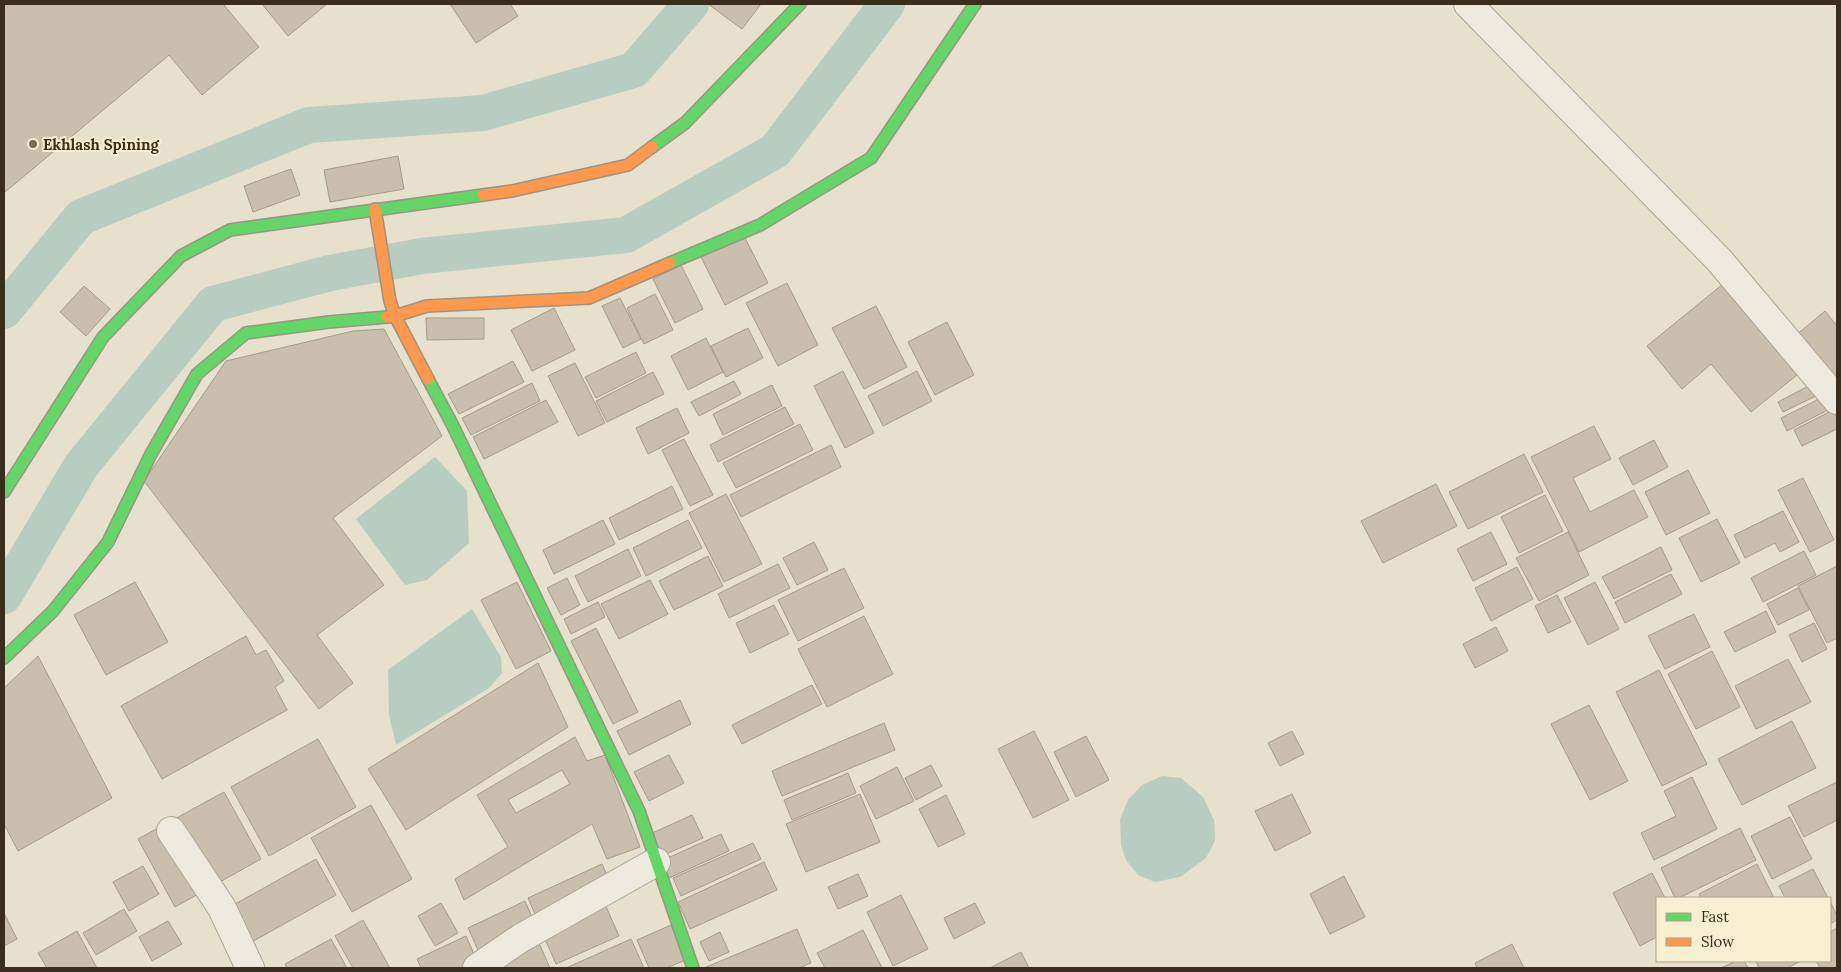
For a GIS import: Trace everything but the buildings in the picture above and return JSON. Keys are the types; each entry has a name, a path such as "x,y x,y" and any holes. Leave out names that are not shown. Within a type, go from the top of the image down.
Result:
{"street":[{"path":"4,492 103,337 181,256 230,230 512,191 628,165 685,123 800,4"},
{"path":"4,658 53,611 108,542 151,454 197,374 246,333 329,322 396,316 427,306 589,298 760,225 871,158 976,4"},
{"path":"1470,4 1719,260 1837,400"},
{"path":"375,209 390,301 396,316 452,424 638,811 693,968"},
{"path":"171,831 222,908 250,968"},
{"path":"477,968 522,938 656,862"}],"shaded area":[{"path":"435,457 467,491 469,543 427,580 405,585 356,519"},
{"path":"472,609 501,657 502,673 489,688 396,745 389,715 388,670"},
{"path":"1162,776 1181,778 1203,797 1214,820 1215,841 1206,858 1180,877 1155,882 1138,875 1126,860 1121,845 1120,820 1128,800 1142,785"}],"waterway":[{"path":"4,311 81,217 309,125 483,113 634,70 691,4"},
{"path":"4,596 81,466 213,304 330,273 422,256 626,235 775,151 887,4"}],"traffic: fast":[{"path":"652,147 685,123 800,4"},
{"path":"670,263 760,225 871,158 975,4"},
{"path":"4,492 103,337 181,256 230,230 483,195"},
{"path":"4,658 53,611 108,542 151,454 197,374 246,333 329,322 387,317"},
{"path":"428,379 452,424 639,811 693,968"}],"traffic: slow":[{"path":"483,195 512,191 628,165 652,147"},
{"path":"375,209 390,301 395,316 428,379"},
{"path":"387,317 427,306 589,298 670,263"}],"place":[{"name":"Ekhlash Spining","path":"33,144"}]}
